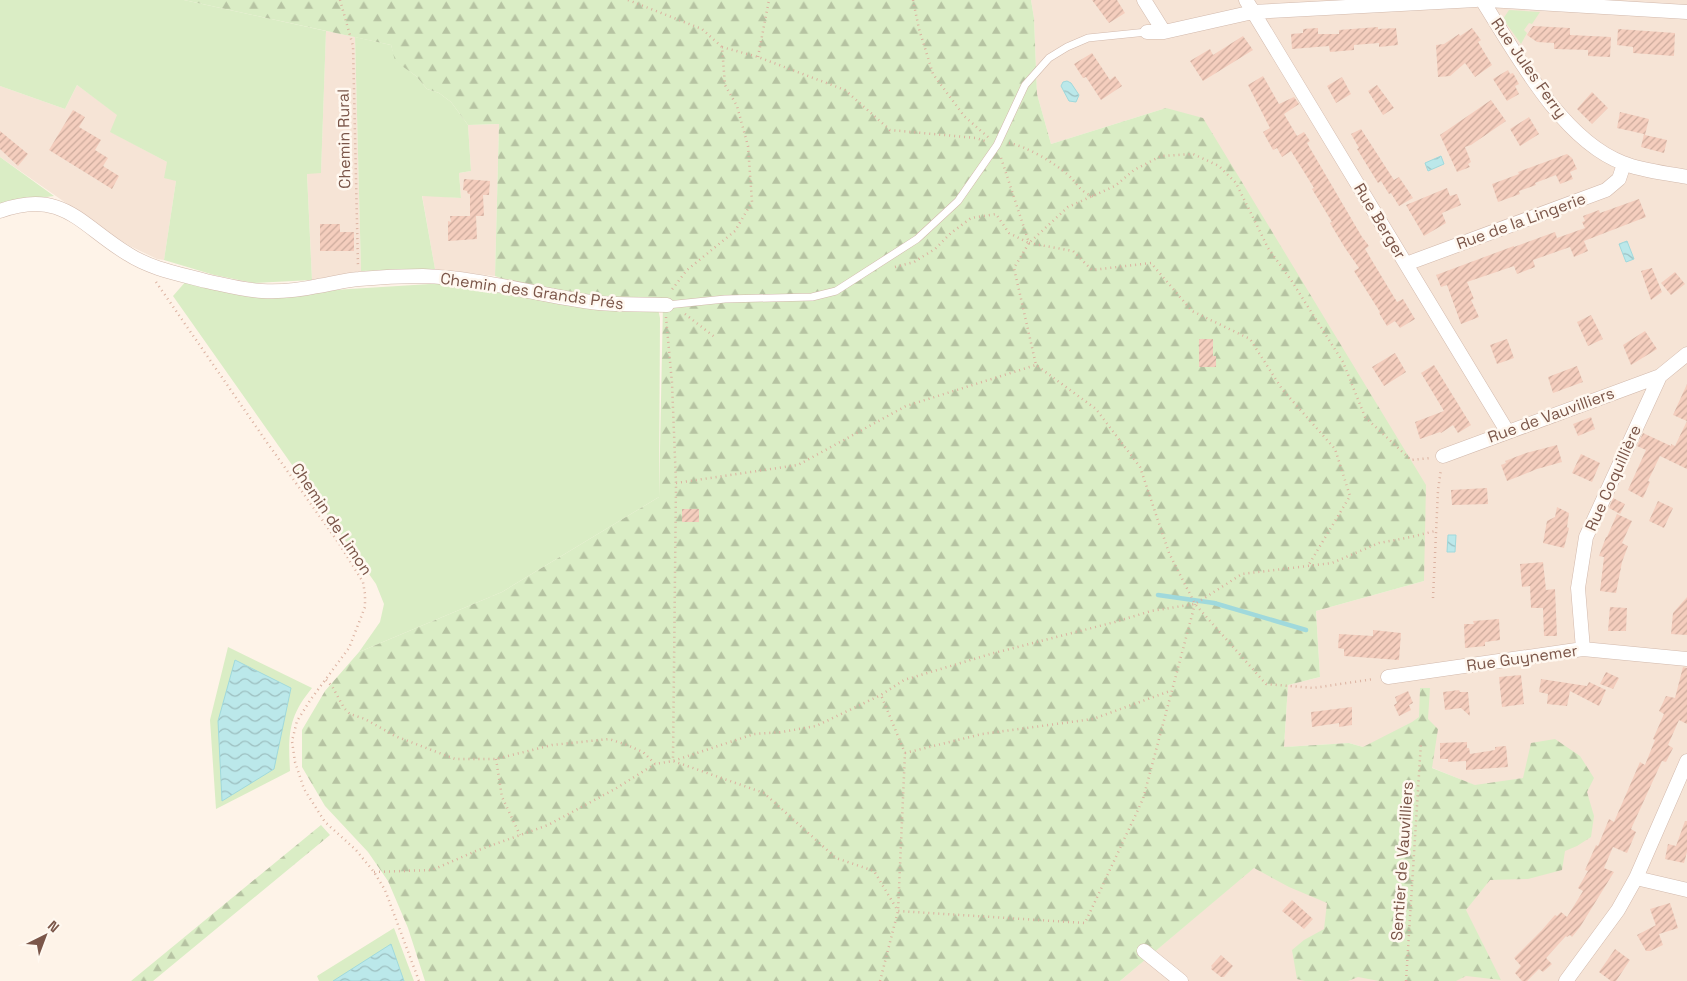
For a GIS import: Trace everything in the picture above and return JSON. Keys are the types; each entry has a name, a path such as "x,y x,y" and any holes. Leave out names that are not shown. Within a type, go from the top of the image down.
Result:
{"street":[{"path":"1144,0 1164,32"},
{"path":"1147,32 1164,32 1250,6 1476,0"},
{"name":"Rue Jules Ferry","path":"1482,0 1550,104 1571,127 1598,150 1624,164 1687,178"},
{"path":"1487,0 1687,12"},
{"name":"Rue Berger","path":"1250,6 1507,431"},
{"name":"Rue de la Lingerie","path":"1406,264 1606,190 1619,178 1624,164"},
{"name":"Chemin des Grands Prés","path":"0,211 16,207 48,205 68,211 128,254 146,263 242,289 263,291 315,287 358,279 422,276 489,283 598,303 668,305"},
{"name":"Rue Coquillière","path":"1583,649 1578,588 1586,537 1660,376 1687,354"},
{"name":"Rue de Vauvilliers","path":"1443,456 1660,376"},
{"name":"Rue Guynemer","path":"1388,677 1583,649 1687,658"},
{"path":"1566,981 1618,910 1636,878 1687,761"},
{"path":"1636,878 1687,890"},
{"path":"1144,950 1181,981"}],"lane":[{"path":"668,305 725,299 812,297 836,291 917,239 958,201 997,145 1025,85 1049,58 1088,38 1147,32"}],"path":[{"name":"Chemin Rural","path":"340,0 353,46 358,279"},
{"path":"628,0 702,30 722,47 758,57 845,90 890,130 976,138 997,145 1010,142 1041,156 1067,174 1085,194 1094,196"},
{"path":"758,57 769,0"},
{"path":"913,0 918,29 933,74 964,116 997,145 1029,244"},
{"path":"673,761 676,482 668,305 665,299 687,270 735,231 752,202 748,146 736,106 725,85 722,47"},
{"path":"1388,677 1314,688 1266,684 1195,604 1169,553 1140,467 1096,409 1036,365 1014,268 1029,244 1068,207 1115,186 1134,170 1162,156 1193,154 1219,166 1236,183 1268,248 1291,280 1343,362 1365,417 1411,460 1443,456 1435,530 1433,598"},
{"path":"889,268 914,262 935,249 951,233 971,218 996,214 1009,233 1029,244 1073,252 1092,270 1151,262 1192,311 1250,339 1282,389 1335,449 1350,496 1308,566"},
{"name":"Chemin de Limon","path":"146,263 158,286 340,546 363,582 366,594 365,607 349,648 297,721 292,741 295,762 304,789 325,822 356,850 374,872 385,890 419,981"},
{"path":"668,305 716,338"},
{"path":"676,482 798,465 906,406 1036,365"},
{"path":"374,872 432,870 476,851 548,825 615,789 655,764 673,761 754,734 782,732 816,726 881,696 904,680 994,653 1151,611 1195,604 1242,574 1332,563 1379,543 1435,530"},
{"path":"898,911 1085,923 1143,799 1195,604"},
{"path":"326,680 350,714 365,719 395,736 455,759 496,759 552,745 609,739 643,752 655,764"},
{"path":"905,753 982,734 1093,719 1171,691"},
{"path":"880,981 898,911 905,753 881,696"},
{"name":"Sentier de Vauvilliers","path":"1406,981 1421,742"},
{"path":"496,759 502,796 520,835"},
{"path":"673,761 764,793 836,858 874,871 898,911"}],"shaded area":[{"path":"1031,0 1687,0 1687,981 1120,981 1253,868 1451,928 1508,857 1525,806 1423,764 1349,743 1284,747 1288,685 1320,677 1316,611 1424,581 1166,108 1051,144 1037,94 1034,18"},
{"path":"326,31 355,37 361,271 312,280 307,173 321,172"},
{"path":"77,85 118,115 111,132 167,162 176,181 164,260 157,259 130,246 109,233 0,157 0,86 65,109"},
{"path":"499,124 495,276 435,269 422,195 461,198 459,173 471,171 468,125"}],"green space":[{"path":"0,0 184,0 326,31 321,173 307,174 312,280 254,283 214,275 164,260 176,181 164,178 167,162 110,132 117,115 77,85 65,109 0,86"},
{"path":"184,0 1031,0 1034,18 1037,94 1051,144 1166,108 1203,118 1426,485 1424,581 1316,611 1320,677 1288,685 1284,747 1349,743 1363,747 1419,717 1420,688 1430,688 1428,719 1438,729 1432,768 1475,785 1523,778 1531,743 1555,739 1580,756 1594,778 1587,792 1594,816 1591,837 1565,851 1562,870 1528,879 1490,880 1466,910 1501,980 1466,976 1456,981 1379,981 1358,977 1348,981 1305,981 1297,979 1292,950 1304,940 1324,929 1327,903 1289,887 1254,868 1120,981 425,981 408,928 388,881 368,852 325,806 302,767 302,730 325,691 359,652 502,592 659,497 663,303 530,289 495,276 499,124 468,125 451,102 439,93 427,89 416,76 395,61 391,45"},
{"path":"1509,10 1540,12 1532,24 1529,23 1524,30 1527,33 1521,44 1503,19"},
{"path":"355,37 391,45 396,61 416,76 427,89 439,93 451,102 468,125 471,171 459,173 461,198 422,196 435,269 361,271"},
{"path":"0,157 54,196 14,201 0,205"},
{"path":"187,280 270,294 462,282 658,309 660,318 659,497 502,592 359,652 380,622 384,604 376,584 173,296"},
{"path":"228,647 312,688 298,708 291,727 289,747 290,771 216,809 210,720"},
{"path":"321,825 330,835 153,981 131,981"},
{"path":"394,928 414,981 319,981 317,976"}],"water":[{"path":"1063,82 1071,83 1079,95 1076,102 1069,101 1061,86"},
{"path":"1441,156 1444,164 1428,171 1425,163"},
{"path":"1627,241 1634,259 1626,262 1619,244"},
{"path":"1448,535 1456,535 1455,552 1447,552"},
{"path":"235,660 291,688 274,769 222,801 218,721"},
{"path":"391,944 404,981 333,981"}],"building":[{"path":"1092,0 1117,0 1125,13 1109,23"},
{"path":"1533,26 1570,28 1570,35 1611,37 1610,57 1588,56 1588,50 1554,49 1554,43 1537,42 1527,35"},
{"path":"1378,27 1378,29 1396,28 1398,45 1379,47 1379,43 1354,45 1354,50 1330,52 1329,46 1292,49 1291,34 1303,33 1303,29 1318,28 1318,34 1339,34 1339,30"},
{"path":"1472,28 1481,40 1478,42 1492,65 1475,77 1465,63 1450,76 1438,77 1436,45 1444,44"},
{"path":"1618,29 1675,33 1674,56 1633,53 1633,47 1617,45"},
{"path":"1243,36 1253,50 1203,81 1190,61 1210,49 1213,55"},
{"path":"1092,53 1110,80 1115,76 1122,86 1101,100 1086,77 1083,78 1074,64"},
{"path":"1508,70 1510,74 1513,73 1519,84 1515,86 1519,94 1507,101 1493,79"},
{"path":"1263,76 1279,104 1294,97 1299,104 1284,114 1297,136 1304,132 1310,141 1307,143 1369,246 1365,249 1397,302 1403,299 1415,319 1400,328 1395,321 1387,326 1354,271 1359,268 1330,223 1332,222 1312,189 1314,188 1291,151 1282,157 1277,148 1273,150 1263,132 1270,128 1248,85"},
{"path":"1342,77 1351,94 1336,103 1327,86"},
{"path":"1377,85 1394,108 1383,115 1368,91"},
{"path":"1592,92 1608,108 1592,124 1577,109"},
{"path":"1491,100 1506,121 1471,145 1465,147 1471,162 1468,164 1470,167 1457,172 1440,135"},
{"path":"73,110 85,117 79,127 101,140 95,150 108,158 103,166 119,176 112,189 49,150"},
{"path":"1620,112 1649,119 1645,135 1667,140 1664,153 1641,147 1644,134 1617,128"},
{"path":"1529,117 1539,134 1520,146 1510,129"},
{"path":"1361,129 1394,180 1399,177 1413,198 1399,206 1381,181 1378,183 1357,149 1359,148 1351,134"},
{"path":"0,131 28,154 18,166 0,149"},
{"path":"1567,154 1572,158 1577,169 1570,172 1573,179 1560,184 1556,175 1519,191 1520,194 1498,202 1492,184"},
{"path":"464,179 490,181 489,195 483,195 484,216 476,216 477,239 448,241 448,221 451,222 450,216 470,216 470,194 463,190"},
{"path":"1447,188 1450,196 1457,194 1461,205 1442,213 1446,223 1424,236 1406,205"},
{"path":"1639,199 1646,217 1584,241 1588,251 1574,257 1570,247 1533,260 1535,267 1517,274 1514,266 1467,282 1474,299 1471,300 1479,317 1461,324 1447,285 1441,287 1436,275 1555,232 1557,238 1585,228 1582,222 1585,221 1583,216 1599,210 1600,213"},
{"path":"320,224 340,224 340,232 354,232 354,251 320,251"},
{"path":"1652,268 1662,292 1651,300 1641,271"},
{"path":"1675,272 1685,284 1671,295 1661,283"},
{"path":"1591,315 1603,339 1588,346 1577,322"},
{"path":"1645,331 1657,349 1631,365 1623,345"},
{"path":"1199,339 1213,339 1213,356 1216,356 1216,367 1199,367"},
{"path":"1507,339 1514,358 1497,364 1490,345"},
{"path":"1395,353 1406,372 1384,386 1372,367"},
{"path":"1434,365 1471,425 1458,433 1453,425 1441,433 1420,439 1415,422 1444,411 1421,373"},
{"path":"1577,366 1583,382 1553,393 1548,377"},
{"path":"1687,384 1687,421 1673,415"},
{"path":"1591,417 1595,429 1578,436 1573,424"},
{"path":"1687,421 1687,469 1660,456 1648,481 1650,482 1643,498 1628,490 1646,450 1637,446 1643,433 1671,446 1671,444 1675,446"},
{"path":"1557,445 1562,462 1537,469 1507,481 1501,465 1506,463 1505,461"},
{"path":"1581,454 1600,463 1592,482 1572,473"},
{"path":"1487,488 1488,504 1452,505 1451,490"},
{"path":"1613,498 1625,504 1620,514 1609,508"},
{"path":"1658,501 1673,508 1664,528 1649,521"},
{"path":"1557,507 1569,513 1567,527 1569,528 1564,548 1543,543 1547,521 1555,517"},
{"path":"682,509 699,509 699,522 682,522"},
{"path":"1617,514 1632,521 1622,543 1628,546 1622,562 1616,593 1600,591 1604,557 1599,556"},
{"path":"1543,562 1546,590 1555,589 1557,636 1544,636 1543,608 1531,608 1530,586 1522,587 1520,564"},
{"path":"1687,597 1687,635 1671,634 1673,613"},
{"path":"1610,607 1627,608 1626,631 1608,631"},
{"path":"1499,619 1500,640 1485,642 1485,646 1465,648 1464,624 1474,624 1473,621"},
{"path":"1373,630 1401,633 1399,660 1344,656 1344,649 1338,648 1339,634 1373,636"},
{"path":"1683,667 1687,668 1687,724 1679,720 1668,745 1673,748 1666,762 1662,761 1631,829 1636,832 1627,853 1613,847 1604,868 1614,872 1580,927 1572,937 1570,935 1566,936 1546,958 1552,964 1543,972 1539,969 1527,981 1522,981 1515,973 1521,966 1514,958 1555,915 1557,916 1561,912 1567,917 1583,891 1578,888 1588,871 1585,870 1596,845 1598,846 1609,819 1614,822 1640,762 1645,765 1655,740 1653,739 1664,714 1659,711 1666,696 1675,698"},
{"path":"1606,672 1619,678 1613,689 1600,684"},
{"path":"1521,675 1524,704 1502,707 1499,677"},
{"path":"1541,679 1587,686 1589,682 1606,690 1599,706 1570,691 1567,706 1547,704 1548,694 1539,692"},
{"path":"1459,690 1460,692 1468,692 1470,716 1461,708 1445,710 1443,692"},
{"path":"1408,691 1413,703 1409,705 1411,710 1399,716 1394,705 1397,703 1395,697"},
{"path":"1352,707 1352,725 1339,727 1339,723 1312,727 1311,712"},
{"path":"1467,742 1470,754 1495,750 1495,747 1506,746 1508,767 1466,770 1466,761 1448,762 1448,759 1440,759 1440,743"},
{"path":"1685,821 1687,821 1687,852 1684,863 1665,859 1668,844 1676,846"},
{"path":"1292,900 1313,919 1304,929 1282,911"},
{"path":"1670,903 1678,928 1659,934 1663,945 1646,951 1637,935 1656,925 1650,909"},
{"path":"1615,949 1630,960 1616,981 1611,981 1599,972"},
{"path":"1221,955 1233,966 1224,977 1221,977 1211,969 1211,966"}],"waterway":[{"path":"1158,595 1214,603 1306,630"}]}
